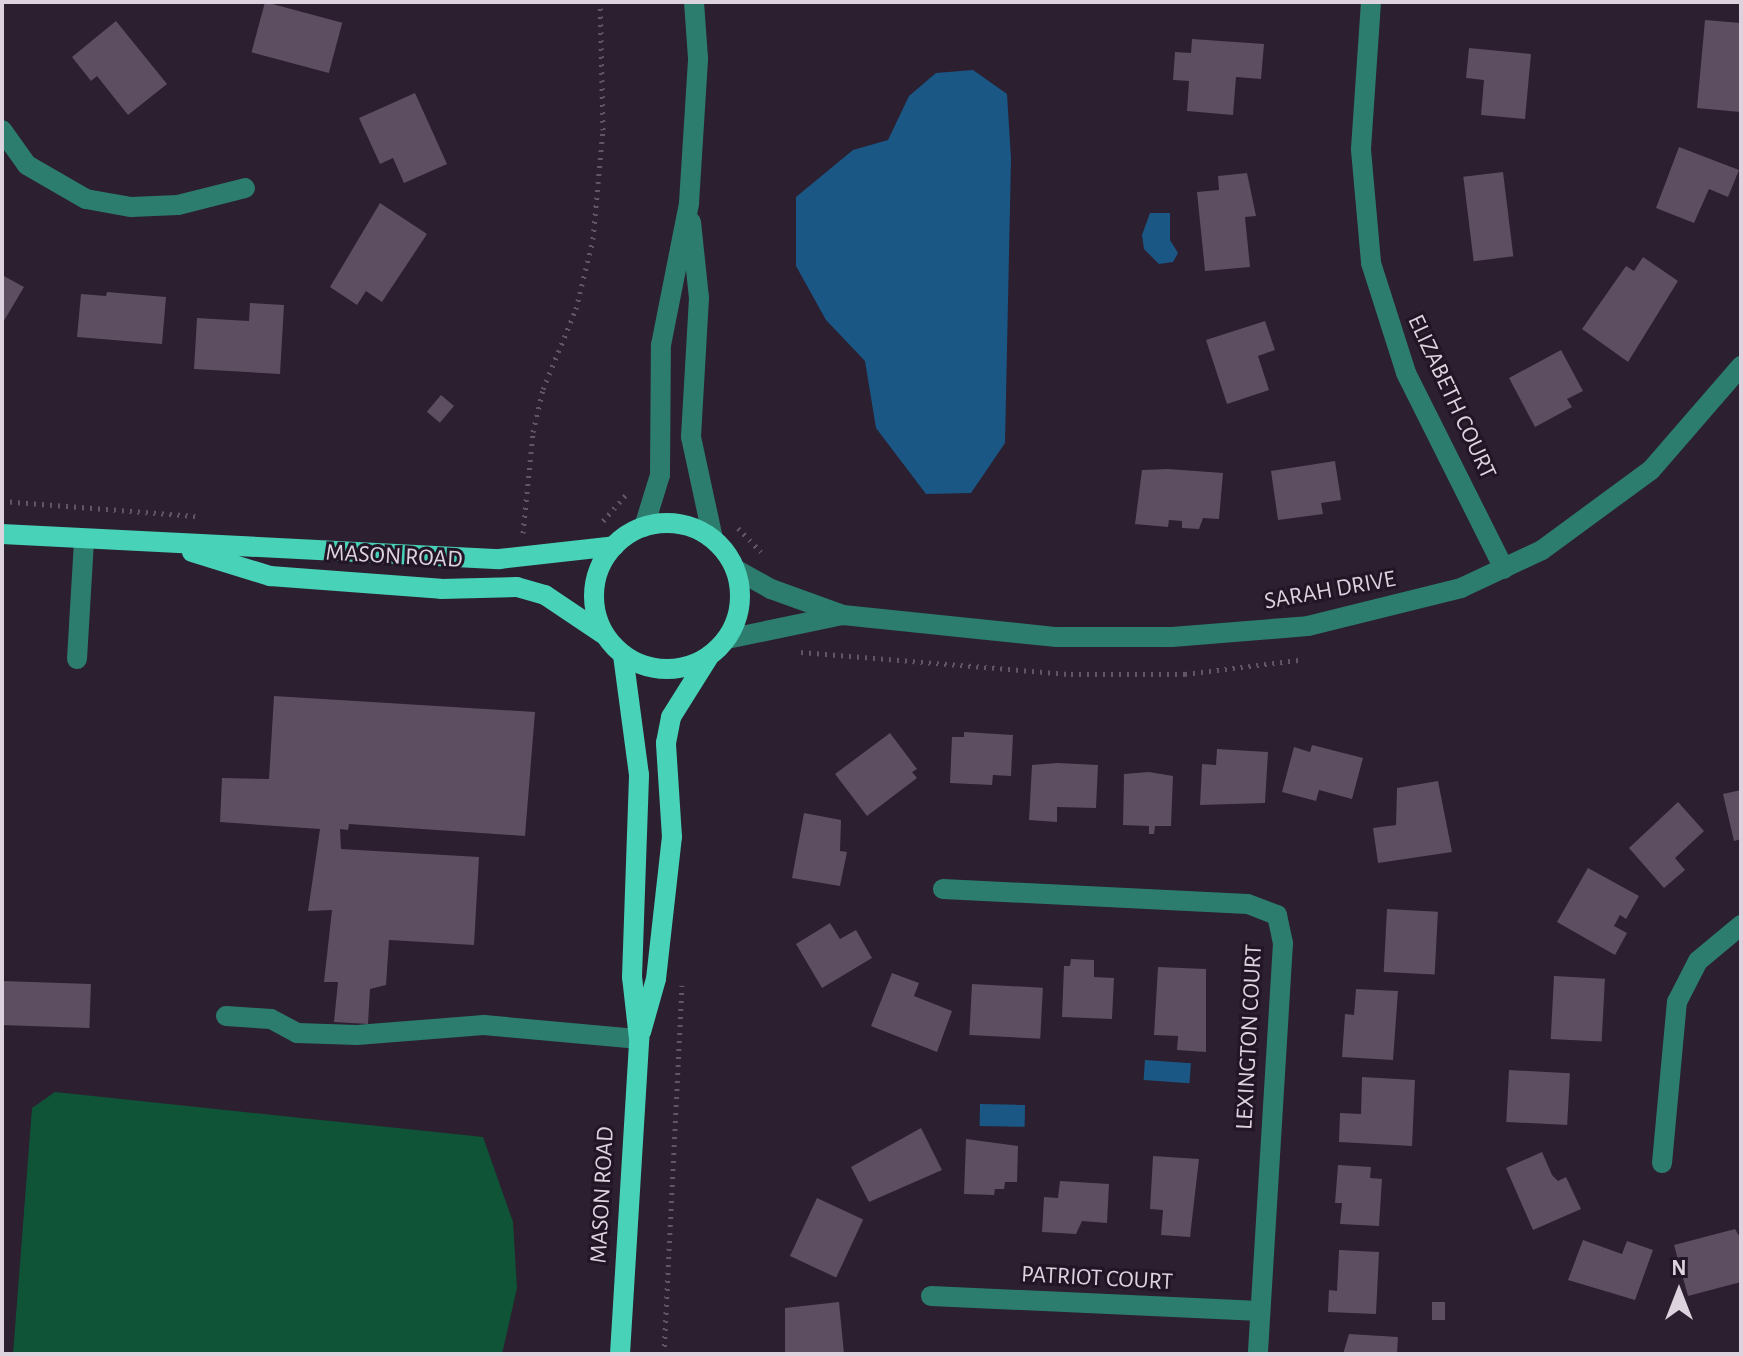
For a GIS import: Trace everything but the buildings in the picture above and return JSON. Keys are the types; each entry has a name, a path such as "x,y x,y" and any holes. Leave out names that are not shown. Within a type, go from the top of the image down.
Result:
{"main road":[{"path":"677,524 713,539 735,569 741,593 738,617 727,639 709,657 666,670 623,655 603,634 594,588 614,546 644,527 677,524"},
{"name":"MASON ROAD","path":"2,534 173,547 274,545 499,559 614,546"},
{"name":"MASON ROAD","path":"173,547 270,576 441,589 517,587 545,595 603,634"},
{"name":"MASON ROAD","path":"620,1354 639,1039 632,977 639,775 623,655"},
{"name":"MASON ROAD","path":"639,1039 656,979 672,837 666,743 671,717 709,657"}],"street":[{"path":"644,527 660,475 661,345 689,203 698,58 694,2"},
{"name":"ELIZABETH COURT","path":"1371,2 1361,150 1371,263 1406,373 1504,569"},
{"path":"2,130 27,165 86,199 131,207 178,205 245,188"},
{"path":"689,203 699,298 691,437 713,539"},
{"name":"SARAH DRIVE","path":"735,569 771,589 843,615 1057,637 1172,637 1308,626 1397,608 1504,569 1599,513 1651,470 1741,366"},
{"path":"77,659 84,540"},
{"name":"SARAH DRIVE","path":"727,639 843,615"},
{"name":"LEXINGTON COURT","path":"943,889 1248,904 1277,915 1283,943 1258,1354"},
{"path":"1662,1163 1677,1002 1698,961 1741,925"},
{"path":"226,1016 271,1019 297,1033 357,1035 484,1025 639,1039"},
{"name":"PATRIOT COURT","path":"931,1296 1260,1311"}],"path":[{"path":"523,534 543,389 576,309 593,239 603,130 600,2"},
{"path":"588,526 603,522 634,481"},
{"path":"2,501 201,516"},
{"path":"731,518 750,545 773,559"},
{"path":"509,535 533,533"},
{"path":"791,652 1071,674 1185,674 1298,660"},
{"path":"664,1354 682,970"}],"green space":[{"path":"55,1092 483,1137 513,1222 517,1288 502,1354 13,1354 32,1108"}],"water":[{"path":"973,70 1007,94 1011,159 1005,443 971,493 926,494 876,428 865,361 826,320 796,266 796,197 853,150 888,140 909,96 936,73"},
{"path":"1150,213 1170,213 1170,240 1178,253 1173,262 1159,264 1144,249 1142,235"},
{"path":"1145,1060 1191,1063 1189,1083 1144,1080"},
{"path":"980,1104 1025,1105 1025,1127 980,1126"}]}
